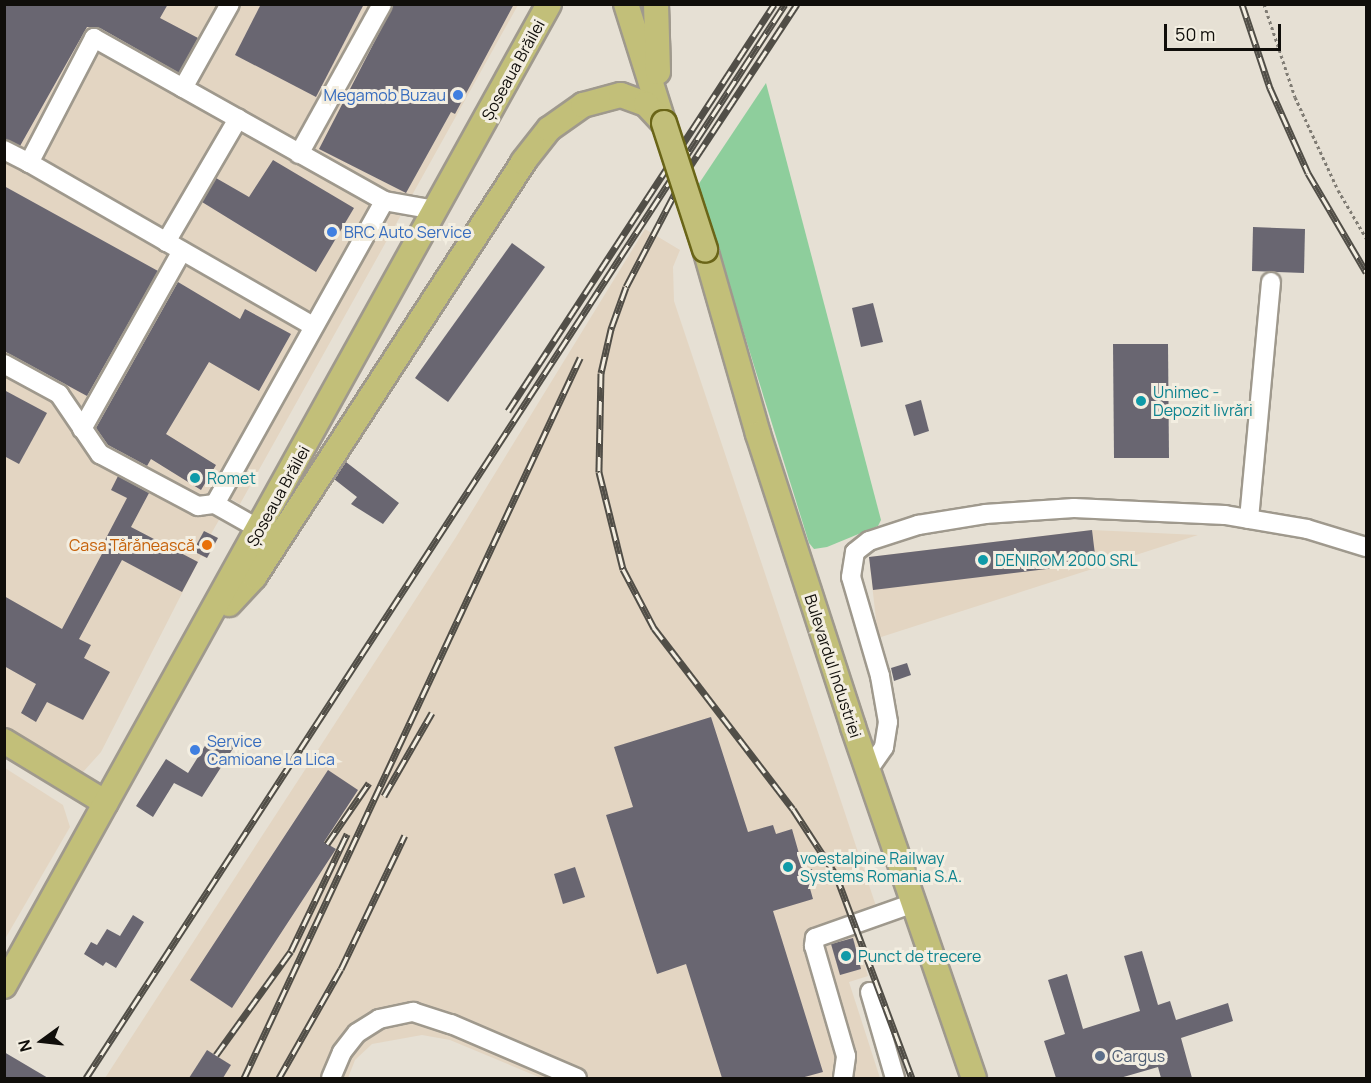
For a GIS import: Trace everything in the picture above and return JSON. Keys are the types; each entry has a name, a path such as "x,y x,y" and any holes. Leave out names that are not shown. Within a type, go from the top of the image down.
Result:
{"main road":[{"name":"Șoseaua Brăilei","path":"4,986 211,619 549,4"},
{"name":"Bulevardul Industriei","path":"626,4 705,249 758,434 868,770 974,1078"},
{"path":"656,4 662,117"},
{"path":"211,619 254,577 539,141 571,112 599,99 621,95 646,104 662,117"},
{"path":"4,741 106,803"}],"street":[{"path":"183,88 230,4"},
{"path":"299,154 382,4"},
{"path":"29,163 94,38 384,201 435,210"},
{"path":"82,429 238,119"},
{"path":"4,150 313,326"},
{"path":"215,504 384,201"},
{"path":"1249,519 1271,282"},
{"path":"4,364 59,394 72,408 82,429 100,454 198,506 215,504 259,530"},
{"path":"868,770 884,747 888,722 880,676 852,585 851,562 860,546 918,525 1039,508 1152,509 1249,519 1307,529 1366,547"},
{"path":"843,1078 846,1056 814,946 815,938 914,903"},
{"path":"870,992 895,1078"},
{"path":"331,1078 342,1052 357,1033 379,1018 413,1012 451,1024 577,1078"}],"path":[{"path":"1264,4 1295,97 1338,190 1366,238"}],"shaded area":[{"path":"4,5 518,5 240,504 231,499 211,534 218,538 207,558 201,556 101,752 83,772 67,782 5,749"},
{"path":"645,229 680,250 673,267 674,301 879,915 854,928 868,976 849,982 880,1078 541,1078 450,1040 422,1035 372,1044 355,1060 348,1078 105,1078 456,537"},
{"path":"1092,530 1198,535 878,638 869,557"},
{"path":"5,768 63,805 70,827 5,939"}],"green space":[{"path":"766,83 881,520 878,526 827,547 814,549 809,543 698,185"}],"building":[{"path":"4,4 168,4 160,18 198,38 179,73 100,28 87,27 20,146 4,139"},
{"path":"261,4 364,4 316,97 235,55"},
{"path":"394,4 514,4 455,114 451,112 406,193 319,149"},
{"path":"273,160 354,208 316,272 202,202 216,178 249,197"},
{"path":"4,186 158,271 87,396 4,351"},
{"path":"1253,227 1305,229 1304,273 1252,271"},
{"path":"512,243 545,267 448,402 415,378"},
{"path":"178,282 240,319 245,309 291,334 259,391 209,362 166,434 216,465 201,490 151,459 147,466 108,445 96,428"},
{"path":"873,303 883,342 861,347 852,308"},
{"name":"Unimec - Depozit livrări","path":"1113,344 1168,344 1169,458 1114,458"},
{"path":"4,390 47,413 19,464 4,456"},
{"path":"921,400 929,431 914,436 905,405"},
{"path":"346,462 399,503 383,524 351,504 357,497 334,479"},
{"path":"118,476 149,493 131,527 198,562 182,592 122,560 79,639 91,645 84,658 110,672 83,720 47,702 36,722 21,713 36,684 4,666 4,596 62,629 104,550 105,540 127,498 111,490"},
{"name":"DENIROM 2000 SRL","path":"1092,530 1096,563 873,590 869,557"},
{"path":"204,531 218,538 207,558 193,551"},
{"path":"907,663 911,675 894,681 891,668"},
{"path":"711,717 748,832 773,825 776,834 792,829 804,871 812,869 816,883 809,885 813,899 773,911 823,1072 801,1078 722,1078 686,964 657,974 606,815 633,807 614,747"},
{"path":"213,733 234,747 202,797 174,783 153,817 136,806 166,759 188,773"},
{"path":"328,770 358,790 324,842 336,849 232,1008 190,980"},
{"path":"575,867 585,897 563,904 554,874"},
{"path":"133,915 144,922 116,968 106,962 103,966 84,954 91,942 97,945 107,929 120,936"},
{"name":"Punct de trecere","path":"853,938 861,969 840,975 831,944"},
{"path":"1142,951 1158,1005 1170,1001 1176,1020 1228,1003 1233,1021 1181,1038 1192,1078 1161,1078 1158,1067 1120,1078 1056,1078 1044,1041 1065,1034 1048,980 1067,974 1083,1029 1140,1011 1124,956"},
{"path":"207,1050 231,1065 223,1078 189,1078"},
{"path":"4,1052 48,1078 4,1078"}],"railway":[{"path":"508,411 774,4"},
{"path":"86,1078 785,4"},
{"path":"797,4 685,174 626,287 611,329 601,373 599,472 623,569 654,628 793,809 836,875 912,1078"},
{"path":"1242,4 1270,88 1308,173 1366,272"},
{"path":"244,1078 580,358"},
{"path":"384,796 432,713"},
{"path":"327,844 369,783"},
{"path":"216,1055 291,951 347,834"},
{"path":"279,1078 341,969 405,835"}],"place":[{"name":"Megamob Buzau","path":"458,95"},
{"name":"BRC Auto Service","path":"332,232"},
{"name":"Unimec - Depozit livrări","path":"1141,401"},
{"name":"Romet","path":"195,478"},
{"name":"Casa Tărănească","path":"207,545"},
{"name":"DENIROM 2000 SRL","path":"983,560"},
{"name":"Service Camioane La Lica","path":"195,750"},
{"name":"voestalpine Railway Systems Romania S.A.","path":"788,867"},
{"name":"Punct de trecere","path":"846,956"},
{"name":"Cargus","path":"1100,1056"}]}
